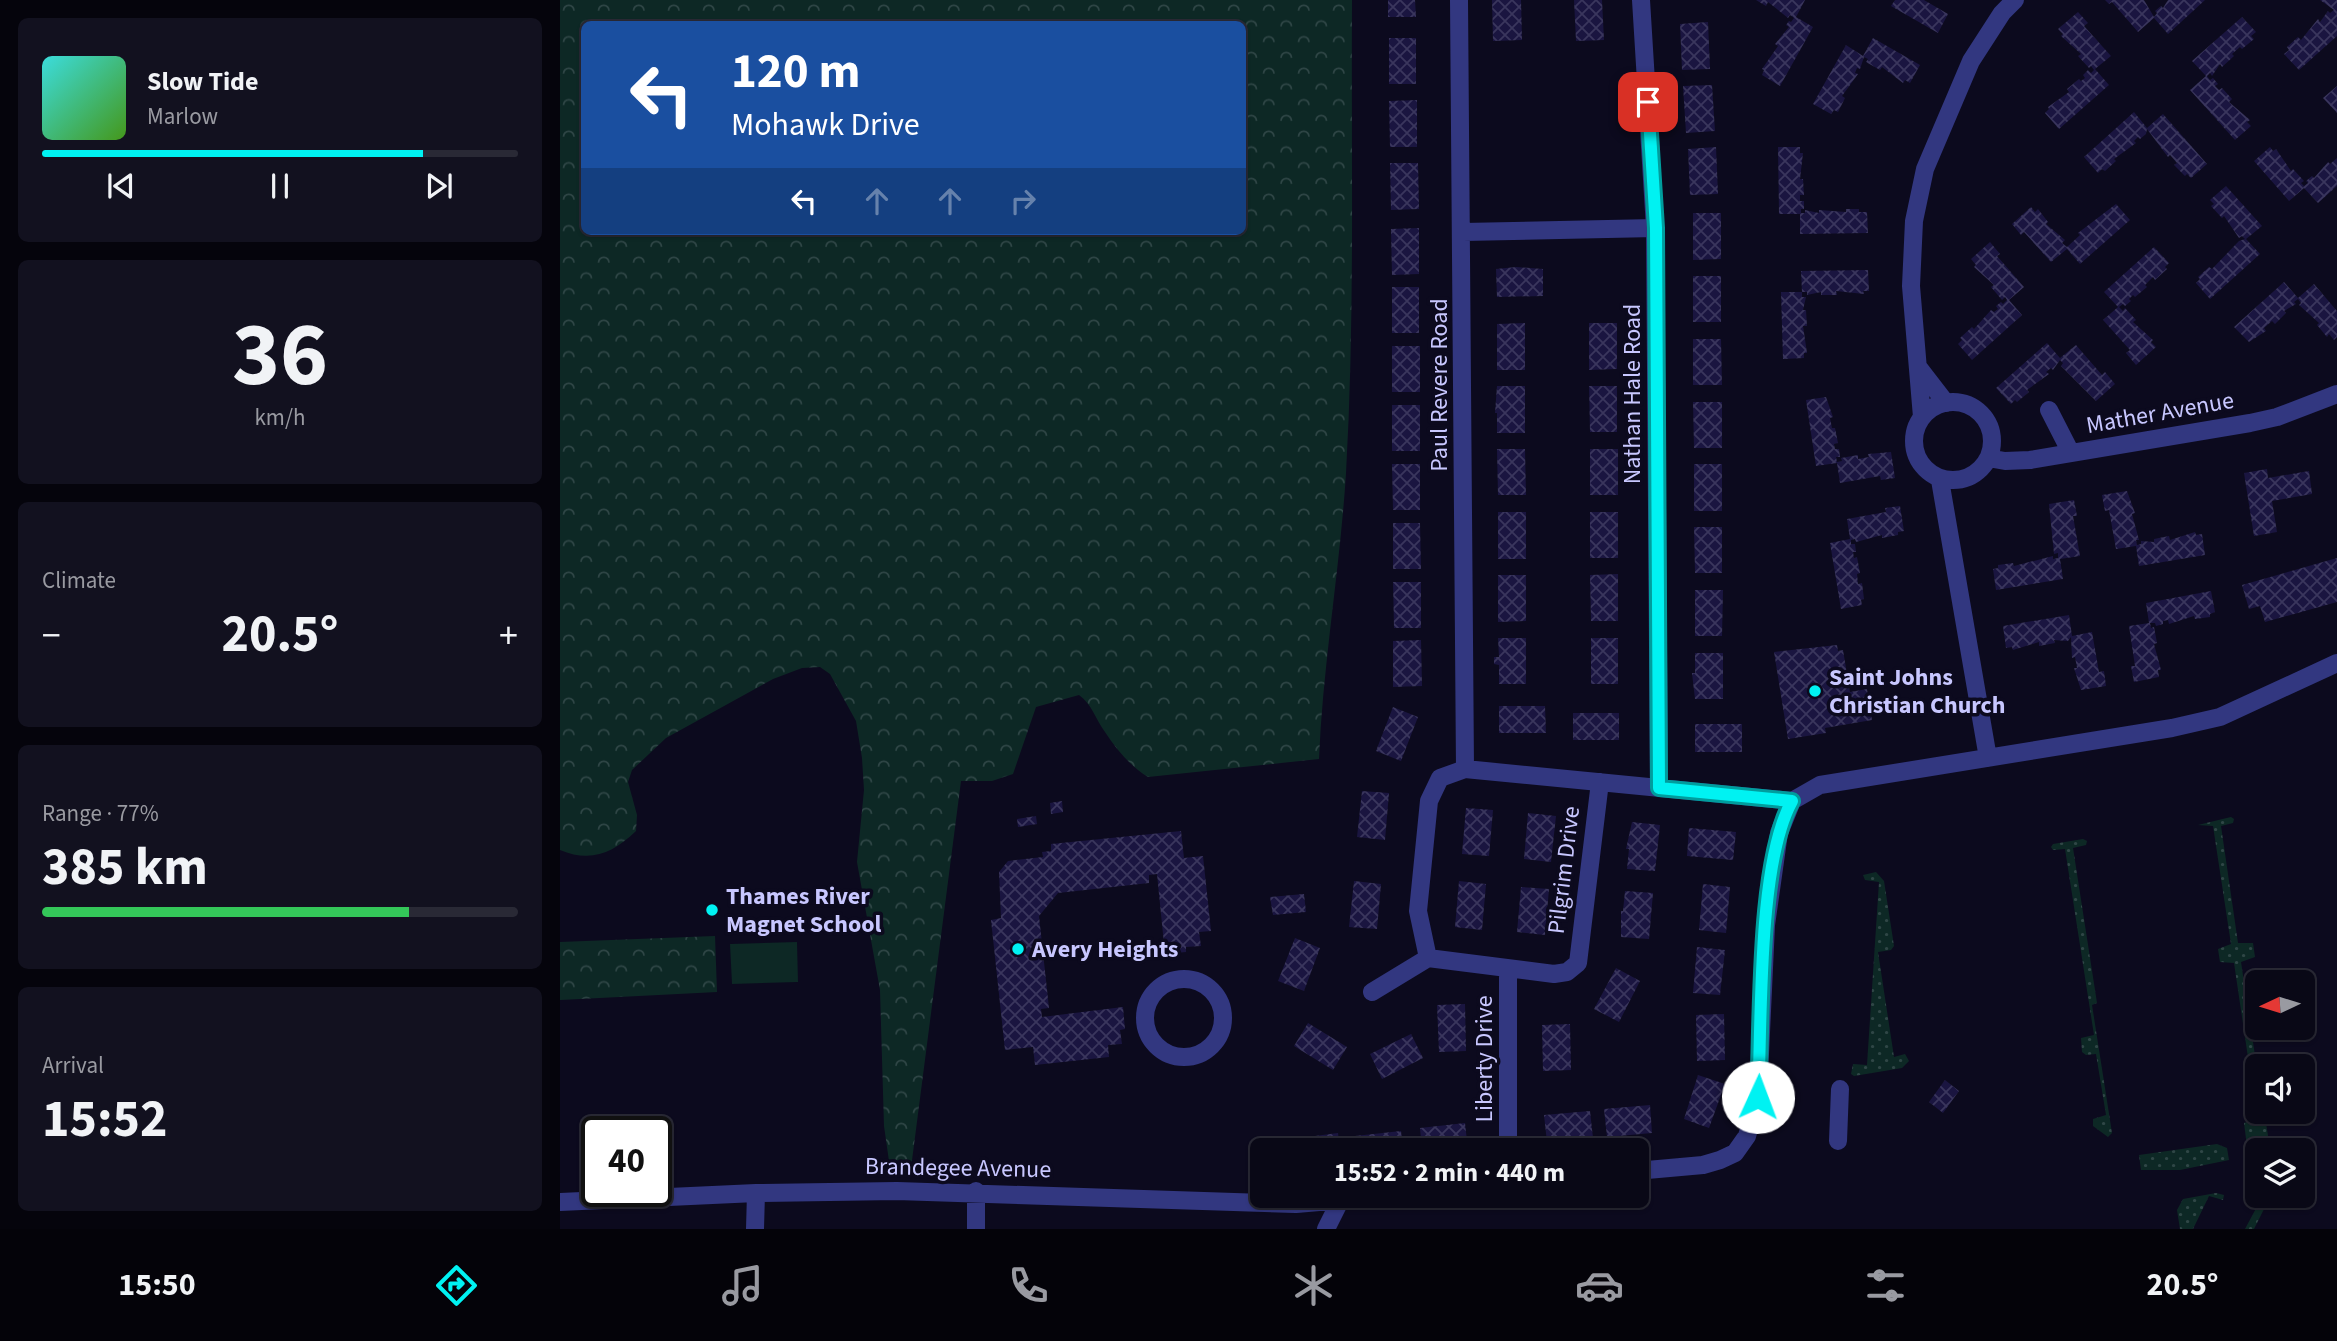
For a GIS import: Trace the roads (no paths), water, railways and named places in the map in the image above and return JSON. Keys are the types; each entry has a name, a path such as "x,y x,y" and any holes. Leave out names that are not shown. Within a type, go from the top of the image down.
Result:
{"street":[{"name":"Paul Revere Road","path":"1459,0 1463,232 1465,769"},
{"name":"Nathan Hale Road","path":"1641,0 1656,228 1659,788"},
{"path":"1922,417 1911,286 1914,221 1925,169 1971,61 2002,13 2015,0"},
{"path":"1463,232 1656,228"},
{"path":"1919,368 1946,402"},
{"name":"Mather Avenue","path":"1988,457 2005,461 2030,460 2277,417 2337,394"},
{"path":"1946,402 1958,402 1980,413 1991,434 1988,457 1971,476 1948,482 1940,480 1923,467 1916,455 1915,429 1922,417 1946,402"},
{"path":"2049,410 2071,453"},
{"path":"1940,480 1988,758"},
{"path":"1428,958 1418,911 1429,801 1440,778 1465,769 1792,801 1819,785 2172,728 2220,717 2337,663"},
{"name":"Pilgrim Drive","path":"1508,969 1554,974 1567,972 1578,963 1600,782"},
{"path":"1649,1170 1703,1165 1720,1160 1735,1153 1751,1127 1758,1097 1766,926 1779,833 1792,801"},
{"path":"1372,992 1428,958 1508,969"},
{"name":"Liberty Drive","path":"1508,969 1508,1138"},
{"path":"1176,979 1201,982 1219,1000 1223,1013 1218,1039 1197,1055 1184,1058 1171,1055 1151,1039 1145,1015 1148,1003 1164,984 1176,979"},
{"path":"1838,1141 1840,1089"},
{"path":"976,1191 976,1229"},
{"name":"Brandegee Avenue","path":"560,1202 756,1193 976,1191 1250,1202"},
{"path":"755,1229 756,1193"},
{"path":"1326,1229 1341,1208"}],"place":[{"name":"Saint Johns Christian Church","path":"1815,691"},
{"name":"Thames River Magnet School","path":"712,910"},
{"name":"Avery Heights","path":"1018,949"}]}
